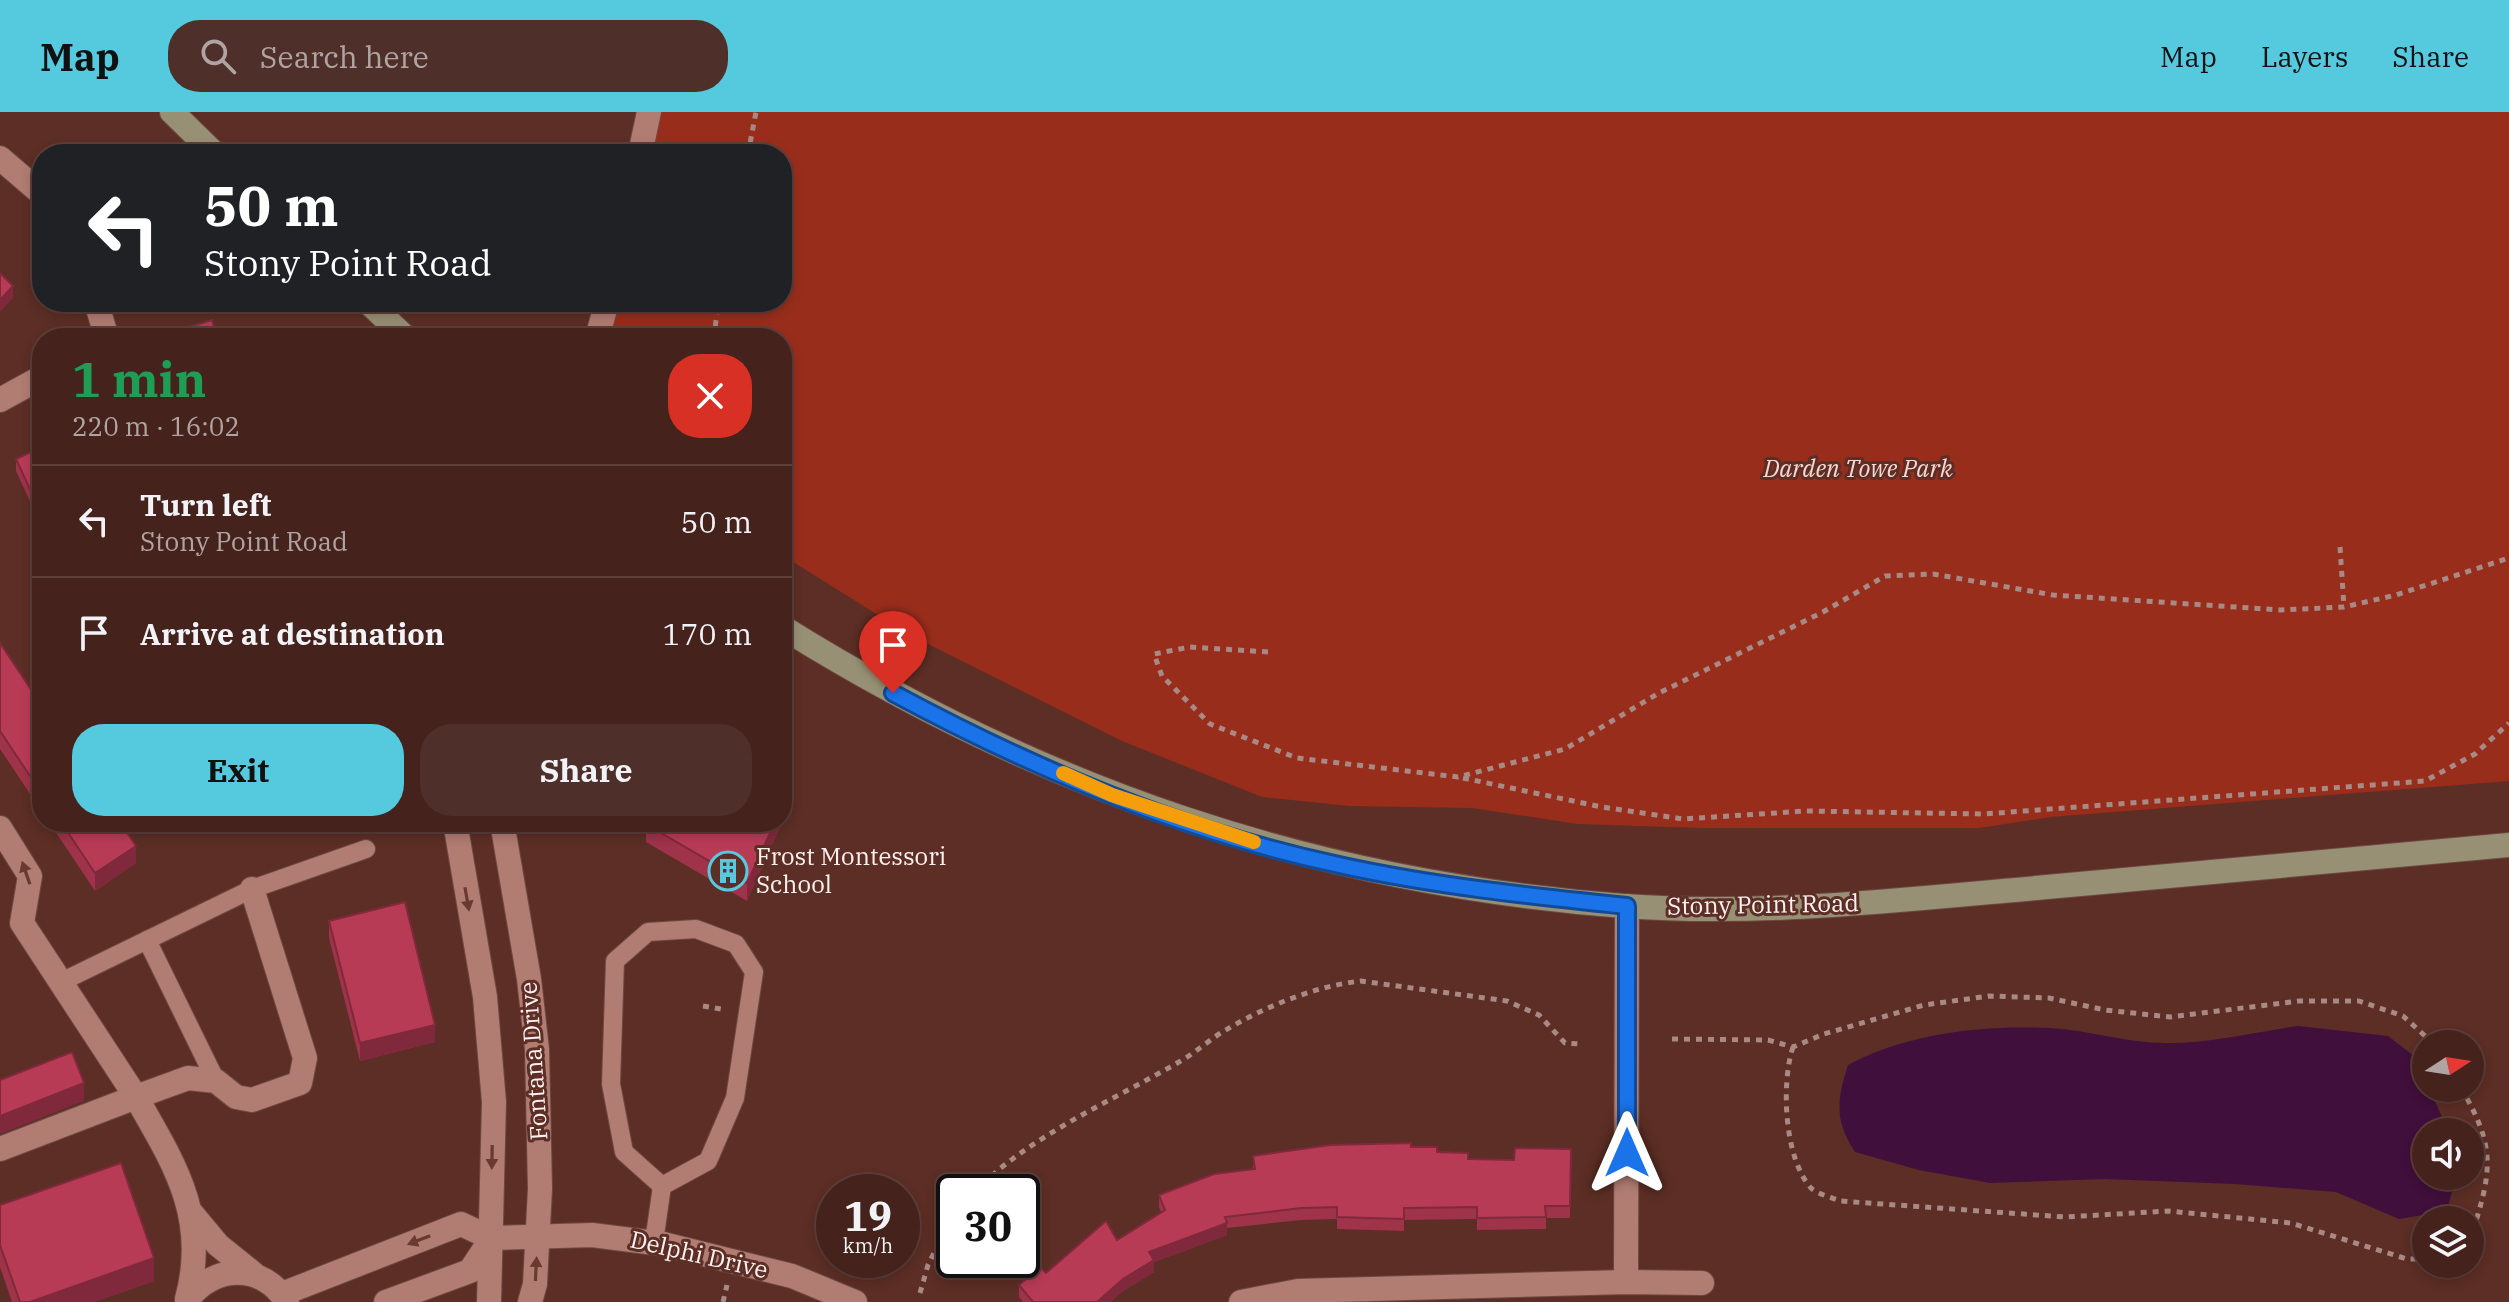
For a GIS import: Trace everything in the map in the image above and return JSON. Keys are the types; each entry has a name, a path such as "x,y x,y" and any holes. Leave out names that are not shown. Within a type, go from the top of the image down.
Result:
{"main road":[{"path":"172,112 205,144"},
{"path":"379,312 395,328"},
{"name":"Stony Point Road","path":"792,633 914,704 1017,754 1112,795 1203,827 1338,865 1421,881 1627,906 1784,908 1873,903 2509,845"}],"street":[{"path":"642,144 649,112"},
{"path":"0,158 32,185"},
{"path":"0,400 32,382"},
{"path":"0,828 30,876 11,920 61,982 136,1097 164,1146 193,1215 218,1245 284,1298"},
{"path":"457,832 485,997 494,1102 489,1302"},
{"name":"Fontana Drive","path":"504,832 529,979 537,1049 540,1124 538,1236 535,1284 530,1302"},
{"path":"0,1149 188,1078 216,1081 236,1097 252,1100 288,1090 300,1083 305,1058 252,889"},
{"path":"1626,1282 1627,906"},
{"path":"186,1301 194,1272 193,1215"},
{"name":"Delphi Drive","path":"284,1298 461,1224 491,1238 592,1235 654,1242 792,1276 855,1302"},
{"path":"386,1302 470,1271 491,1238"},
{"path":"186,1301 210,1278 228,1272 258,1277"},
{"path":"1241,1302 1298,1291 1626,1282 1702,1283"}],"lane":[{"path":"61,982 252,889 366,849"},
{"path":"696,929 736,944 754,972 735,1098 708,1161 662,1186 624,1152 611,1084 615,961 648,932 696,929"},
{"path":"147,940 216,1081"},
{"path":"654,1242 662,1186"}],"path":[{"path":"750,144 756,112"},
{"path":"2340,547 2344,607"},
{"path":"1458,777 1565,749 1659,693 1823,612 1885,576 1933,574 2053,595 2281,610 2344,607 2396,595 2509,558"},
{"path":"1268,652 1190,647 1154,654 1162,676 1210,724 1297,758 1458,777 1602,807 1683,819 1806,811 1984,814 2425,781 2475,754 2509,723"},
{"path":"992,1174 1052,1133 1182,1061 1224,1031 1264,1010 1339,983 1361,981 1507,1001 1539,1015 1565,1043 1581,1044"},
{"path":"1672,1039 1768,1040 1793,1047 1824,1034 1924,1005 1989,996 2049,998 2105,1010 2170,1017 2299,1001 2359,1001 2403,1016 2418,1030"},
{"path":"1793,1047 1786,1068 1787,1116 1798,1167 1812,1190 1840,1201 2065,1217 2168,1211 2291,1223 2412,1259"},
{"path":"2467,1102 2489,1149 2487,1186 2481,1206"},
{"path":"920,1293 936,1249"}],"green space":[{"name":"Darden Towe Park","path":"646,112 2509,112 2509,781 2051,817 1979,828 1701,828 1578,824 1472,808 1349,806 1262,797 1122,741 910,635 792,561 792,328 592,328 596,312 792,312 792,144 638,144"}],"shaded area":[{"path":"2298,1026 2388,1036 2412,1054 2412,1102 2435,1102 2443,1118 2412,1118 2412,1190 2452,1190 2448,1206 2412,1206 2412,1217 2399,1219 2336,1192 2105,1179 1990,1183 1919,1170 1855,1152 1841,1120 1840,1099 1848,1065 1920,1038 1972,1030 2025,1027 2065,1029 2150,1042 2215,1040"}],"building":[{"path":"0,273 13,286 0,300"},
{"path":"212,320 214,328 185,328"},
{"path":"32,452 32,493 16,459"},
{"path":"0,643 32,691 32,779 0,731"},
{"path":"68,832 127,832 136,846 95,873"},
{"path":"660,832 770,832 747,883"},
{"path":"405,902 435,1025 360,1043 329,921"},
{"path":"72,1052 84,1083 0,1116 0,1080"},
{"path":"1411,1143 1411,1147 1437,1147 1437,1152 1468,1153 1468,1159 1514,1160 1515,1148 1571,1149 1570,1206 1545,1206 1546,1217 1477,1218 1477,1207 1404,1208 1404,1219 1337,1217 1337,1207 1225,1217 1227,1223 1149,1252 1154,1260 1123,1279 1097,1302 1033,1302 1019,1285 1027,1278 1040,1278 1040,1267 1046,1273 1106,1221 1117,1240 1165,1210 1159,1195 1214,1174 1255,1169 1253,1156 1330,1145"},
{"path":"121,1163 154,1258 30,1302 20,1302 0,1245 0,1205"}],"slow traffic":[{"path":"1063,773 1112,795 1254,842"}],"place":[{"name":"Frost Montessori School","path":"728,871"}],"route":[{"path":"893,693 1017,754 1112,795 1280,850 1421,881 1627,906 1627,1153"}]}
